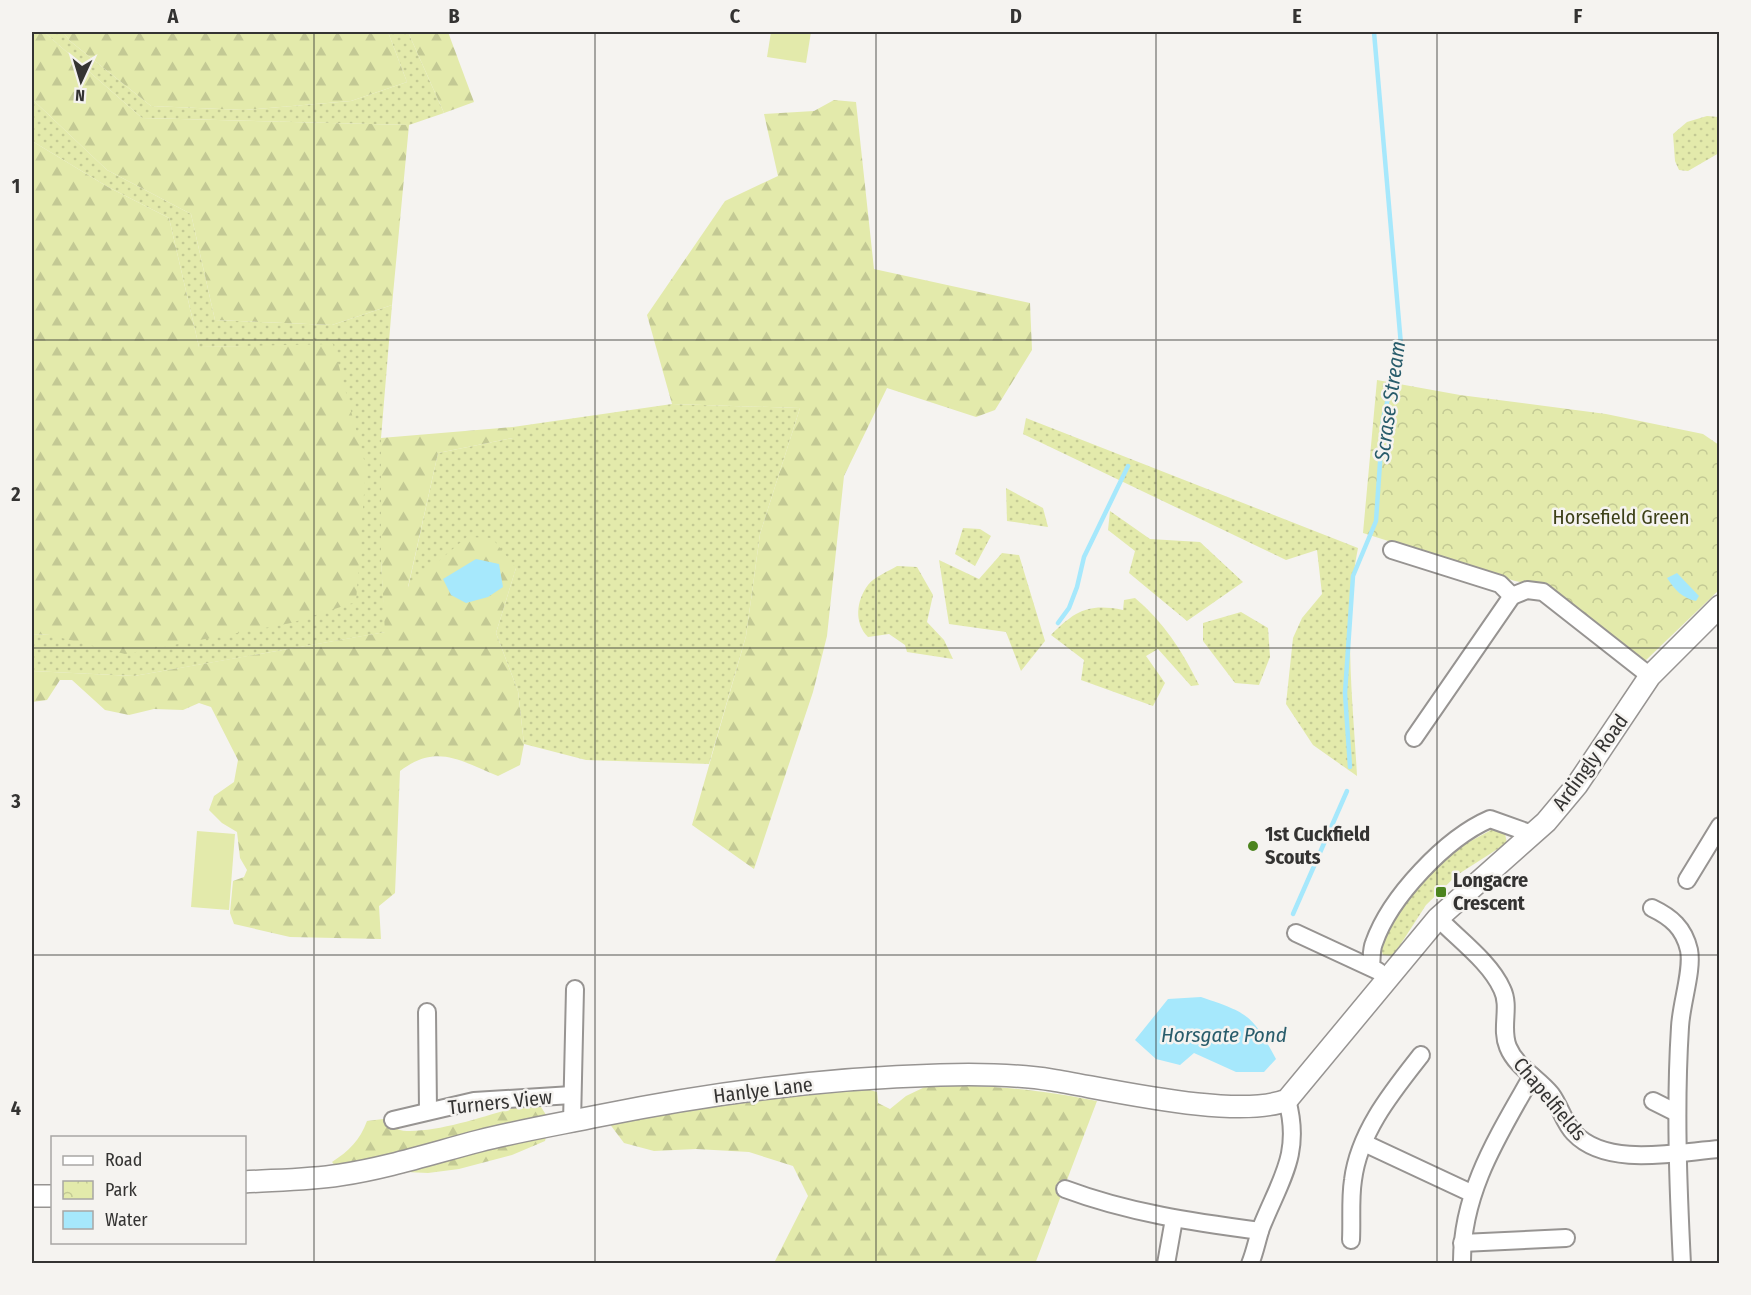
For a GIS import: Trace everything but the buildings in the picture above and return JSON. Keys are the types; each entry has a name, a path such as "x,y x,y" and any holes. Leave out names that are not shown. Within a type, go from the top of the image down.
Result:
{"street":[{"path":"1392,550 1500,584 1512,596"},
{"path":"1414,738 1512,596 1527,590 1543,592 1650,676"},
{"name":"Ardingly Road","path":"1287,1100 1379,971 1546,822 1577,785 1650,676 1719,606"},
{"path":"1379,971 1373,945 1398,900 1430,864 1462,835 1490,819 1532,834"},
{"path":"1687,880 1719,826"},
{"path":"1652,908 1674,921 1682,931 1689,951 1690,968 1683,990 1680,1024 1677,1113 1682,1263"},
{"name":"Chapelfields","path":"1438,918 1486,966 1503,990 1506,1002 1505,1037 1508,1047 1514,1058 1551,1095 1573,1132 1595,1148 1626,1155 1719,1149"},
{"path":"1296,933 1379,971"},
{"path":"572,1123 575,989"},
{"name":"Turners View","path":"427,1012 428,1111"},
{"path":"1351,1240 1353,1180 1364,1143 1387,1098 1420,1055"},
{"name":"Hanlye Lane","path":"246,1182 338,1175 376,1169 483,1140 664,1103 783,1085 940,1075 1048,1079 1105,1090 1240,1107 1273,1106 1287,1100"},
{"path":"1462,1263 1462,1243 1471,1193 1485,1160 1532,1076"},
{"name":"Turners View","path":"393,1120 474,1101 572,1095"},
{"path":"1250,1263 1260,1231 1290,1159 1293,1123 1287,1100"},
{"path":"1653,1101 1677,1113"},
{"path":"1364,1143 1471,1193"},
{"path":"1065,1190 1111,1206 1174,1219 1260,1231"},
{"path":"32,1196 51,1196"},
{"path":"1166,1263 1174,1219"},
{"path":"1462,1243 1566,1238"}],"green space":[{"path":"32,32 44,32 142,118 409,125 392,305 332,325 215,320 191,214 107,170 32,99"},
{"path":"44,32 63,32 70,41 151,106 244,110 351,101 407,82 388,32 408,32 444,113 409,125 142,118"},
{"path":"63,32 388,32 407,82 351,101 244,110 151,106 70,41"},
{"path":"408,32 448,32 474,102 444,113"},
{"path":"771,32 811,32 806,63 767,57"},
{"path":"32,99 107,170 191,214 215,320 332,325 392,305 381,438 381,561 386,632 134,676 32,671 32,634 50,635 333,345 199,347 169,218 108,187 32,141"},
{"path":"834,100 856,102 874,269 1030,303 1032,350 995,410 976,417 887,388 844,476 827,636 813,692 754,869 692,825 746,636 760,534 800,408 672,404 647,315 725,201 778,176 764,114 814,111"},
{"path":"1707,116 1719,117 1719,153 1688,171 1679,170 1675,161 1673,134 1687,122"},
{"path":"32,141 108,187 169,218 199,347 333,344 366,467 356,602 291,623 125,654 50,635 32,634"},
{"name":"Horsefield Green","path":"1377,380 1460,395 1606,414 1703,434 1719,445 1719,590 1644,662 1552,588 1515,581 1363,533"},
{"path":"672,404 800,408 760,534 746,636 709,764 586,760 524,744 518,691 496,633 516,568 408,588 438,453 513,438 513,427"},
{"path":"1026,418 1358,548 1353,576 1350,633 1357,776 1313,745 1286,704 1293,638 1302,618 1322,594 1317,550 1286,560 1023,434"},
{"path":"513,427 513,438 438,453 408,587 467,537 492,538 516,568 496,633 518,691 524,744 520,765 498,776 460,760 437,756 413,763 400,771 395,893 379,906 381,939 290,937 234,924 230,913 233,881 244,877 247,870 240,858 237,832 222,823 209,810 214,796 234,782 238,760 211,707 199,703 183,710 154,709 129,715 105,710 72,680 60,680 47,700 32,702 32,671 134,676 385,632 381,561 381,438"},
{"path":"1006,488 1043,508 1048,527 1007,521"},
{"path":"1110,511 1150,539 1200,542 1243,582 1187,621 1129,573 1135,551 1108,530"},
{"path":"963,528 980,529 991,536 975,566 955,554"},
{"path":"1002,553 1019,555 1045,641 1021,671 1006,632 949,624 939,560 979,579"},
{"path":"897,566 917,567 933,595 927,622 944,640 953,659 907,652 905,645 889,634 868,637 863,631 858,612 864,591 874,579"},
{"path":"1135,598 1155,617 1171,638 1199,685 1191,686 1158,649 1146,656 1165,683 1153,706 1081,680 1084,660 1051,635 1067,620 1083,611 1100,608 1123,610 1124,600"},
{"path":"1241,612 1268,628 1270,657 1259,685 1235,683 1203,641 1203,623"},
{"path":"1493,829 1505,834 1507,843 1457,875 1426,905 1393,956 1383,955 1380,946 1411,894 1454,850"},
{"path":"197,831 235,834 229,910 191,907"},
{"path":"929,1085 1013,1088 1097,1101 1035,1264 774,1263 808,1196 793,1166 749,1152 696,1149 654,1151 624,1143 609,1123 695,1107 842,1088 877,1092 878,1103 890,1109 906,1096"},
{"path":"521,1106 541,1107 550,1121 545,1141 512,1155 459,1169 428,1173 338,1169 332,1162 353,1144 367,1121 383,1119 400,1130 420,1131 464,1122"}],"water":[{"path":"476,559 499,564 503,587 488,597 466,603 451,595 443,579"},
{"path":"1677,573 1699,596 1696,601 1679,593 1667,578"},
{"name":"Horsgate Pond","path":"1201,997 1239,1012 1254,1024 1276,1059 1264,1072 1236,1072 1194,1053 1180,1065 1156,1059 1135,1040 1168,999"}],"waterway":[{"name":"Scrase Stream","path":"1350,767 1345,693 1353,576 1376,521 1383,419 1401,345 1374,32"},
{"path":"1058,623 1069,608 1084,557 1128,466"},
{"name":"Scrase Stream","path":"1293,914 1347,791"}],"place":[{"name":"1st Cuckfield Scouts","path":"1253,846"},
{"name":"Longacre Crescent","path":"1441,892"}]}
